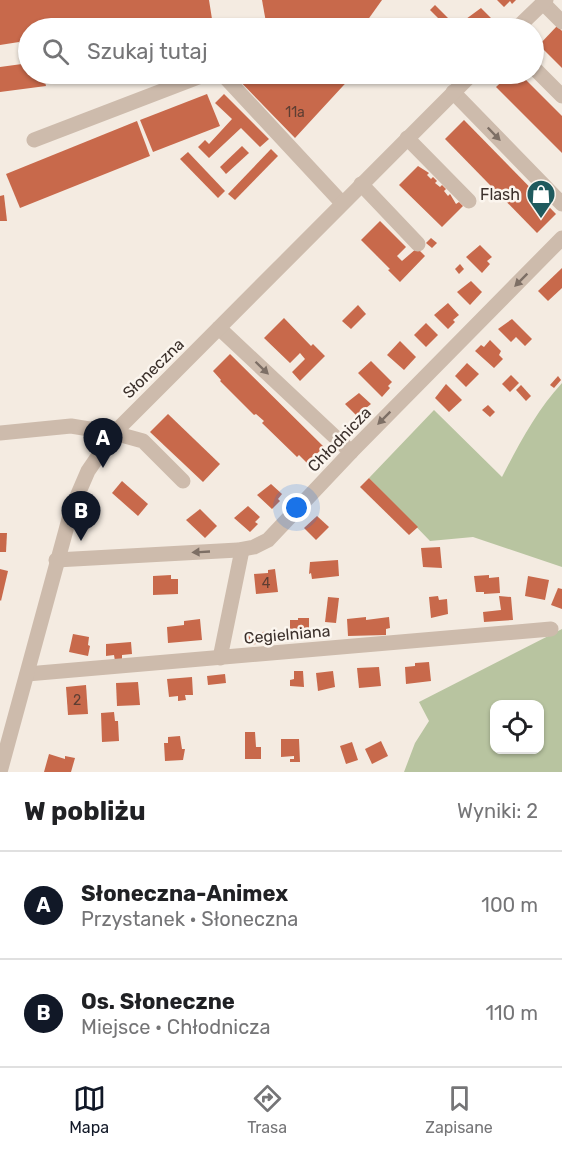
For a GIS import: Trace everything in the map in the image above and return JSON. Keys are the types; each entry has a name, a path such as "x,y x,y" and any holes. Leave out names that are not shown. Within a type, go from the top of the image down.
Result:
{"street":[{"path":"528,18 544,1 562,22"},
{"path":"544,78 562,96"},
{"path":"34,140 180,84"},
{"path":"231,84 342,203"},
{"name":"Słoneczna","path":"0,772 56,560 72,508 88,471 114,433 461,84"},
{"path":"453,92 562,204"},
{"path":"407,138 469,201"},
{"path":"361,184 418,244"},
{"name":"Chłodnicza","path":"56,560 242,550 255,547 268,540 562,238"},
{"path":"219,328 351,453"},
{"path":"0,433 71,426 114,433 142,441 183,481"},
{"path":"220,658 242,550"},
{"name":"Cegielniana","path":"27,674 551,628"}],"green space":[{"path":"562,383 562,567 473,537 430,541 369,478 434,410 502,477 537,416"},
{"path":"562,629 562,772 404,772 415,743 429,721 419,702"}],"building":[{"path":"0,0 209,0 212,18 18,18 18,42 0,45"},
{"path":"262,0 382,0 369,18 265,18"},
{"path":"497,0 516,0 512,4 510,1 504,7"},
{"path":"435,5 448,18 438,18 430,10"},
{"path":"481,8 491,18 467,18"},
{"path":"557,26 562,31 562,68 544,50 544,40"},
{"path":"18,65 18,84 46,84 46,86 0,92 0,67"},
{"path":"243,84 345,84 295,138"},
{"path":"499,84 530,84 562,116 562,153 496,87"},
{"path":"207,94 220,126 153,152 140,120"},
{"path":"224,94 269,139 260,147 241,128 209,158 198,147 205,140 209,144 232,119 215,103"},
{"path":"464,120 556,214 537,233 445,139"},
{"path":"137,121 150,156 20,208 6,174"},
{"path":"242,146 249,153 226,174 220,167"},
{"path":"271,149 278,156 235,200 228,194"},
{"path":"188,152 225,191 218,198 180,159"},
{"path":"418,166 429,173 427,175 431,179 433,177 437,181 435,183 446,189 444,191 448,196 450,194 456,204 459,202 463,206 442,227 399,185"},
{"path":"4,195 7,221 0,221 0,196"},
{"path":"380,221 406,247 397,256 402,261 417,248 425,256 400,282 361,240"},
{"path":"431,238 437,243 432,248 426,243"},
{"path":"480,245 492,257 487,261 490,264 482,273 466,257"},
{"path":"460,264 464,269 459,274 455,269"},
{"path":"562,268 562,288 548,301 538,291"},
{"path":"471,281 482,292 470,305 457,292"},
{"path":"448,303 459,315 448,329 434,315"},
{"path":"358,305 366,314 351,329 342,321"},
{"path":"284,318 311,346 313,344 325,356 300,381 292,372 305,359 300,353 290,363 264,338"},
{"path":"512,319 532,339 525,346 516,337 511,342 498,329"},
{"path":"426,323 438,335 426,347 414,335"},
{"path":"490,340 501,351 499,355 503,359 494,368 475,351 481,345 484,347"},
{"path":"400,341 416,357 404,370 387,355"},
{"path":"230,354 324,447 307,463 299,455 297,457 262,423 264,421 256,414 254,415 220,381 213,371"},
{"path":"371,361 392,382 382,397 358,373"},
{"path":"467,363 479,374 466,387 455,376"},
{"path":"511,375 519,383 510,392 502,384"},
{"path":"558,376 561,380 554,388 550,385"},
{"path":"446,384 462,400 449,412 435,398"},
{"path":"521,385 531,396 526,401 516,390"},
{"path":"359,393 371,404 366,408 369,410 360,419 345,404"},
{"path":"488,405 495,412 490,417 482,410"},
{"path":"168,414 220,464 203,482 150,432"},
{"path":"369,478 418,527 409,535 360,487"},
{"path":"122,481 148,504 138,516 112,493"},
{"path":"271,484 282,494 278,499 280,501 272,509 257,495"},
{"path":"248,506 260,517 255,522 258,524 250,532 234,518"},
{"path":"200,509 217,526 205,538 186,520"},
{"path":"317,516 329,527 316,540 304,528"},
{"path":"0,533 7,533 6,552 0,552"},
{"path":"440,547 442,568 423,567 421,548"},
{"path":"338,560 339,576 312,579 311,573 309,574 310,562"},
{"path":"0,569 8,571 1,601 0,600"},
{"path":"275,569 278,592 256,594 254,574 268,573 268,570"},
{"path":"171,575 171,579 178,579 178,594 153,595 153,576"},
{"path":"489,575 489,578 499,577 500,593 476,592 474,576"},
{"path":"528,576 549,580 545,600 525,596"},
{"path":"558,588 562,589 562,609 551,605"},
{"path":"438,596 439,600 447,599 448,614 431,618 429,597"},
{"path":"499,596 511,597 513,620 484,622 483,612 501,610"},
{"path":"328,597 339,598 336,623 325,622"},
{"path":"366,617 366,620 389,617 390,628 386,629 386,635 348,636 347,619"},
{"path":"298,618 309,618 309,636 290,636 290,620 298,620"},
{"path":"200,619 202,640 168,643 167,627 184,625 184,621"},
{"path":"271,631 272,642 247,645 246,634"},
{"path":"73,634 89,637 88,656 69,652"},
{"path":"131,642 132,654 122,655 122,660 115,661 114,655 106,656 106,644"},
{"path":"429,662 431,681 406,684 405,667 415,666 415,663"},
{"path":"379,667 381,686 359,688 357,668"},
{"path":"294,671 303,671 304,687 290,686 290,680 294,679"},
{"path":"333,671 335,687 318,691 316,673"},
{"path":"225,674 226,683 208,685 207,676"},
{"path":"192,677 193,695 185,695 186,700 178,701 178,696 169,697 167,679"},
{"path":"138,682 140,705 117,706 116,683"},
{"path":"86,685 88,714 68,715 66,687"},
{"path":"114,712 115,721 118,721 119,741 102,742 101,713"},
{"path":"245,732 255,732 256,747 261,747 261,759 245,759"},
{"path":"180,736 182,749 185,749 183,760 165,761 164,743 168,743 168,737"},
{"path":"281,739 299,739 300,762 290,762 294,756 281,757"},
{"path":"381,741 388,756 372,764 365,749"},
{"path":"352,742 358,760 346,764 340,746"},
{"path":"49,754 65,759 65,756 75,758 71,772 44,772"}],"place":[{"name":"Flash","path":"541,220"},
{"name":"Słoneczna-Animex","path":"103,468"},
{"name":"Os. Słoneczne","path":"81,541"}]}
